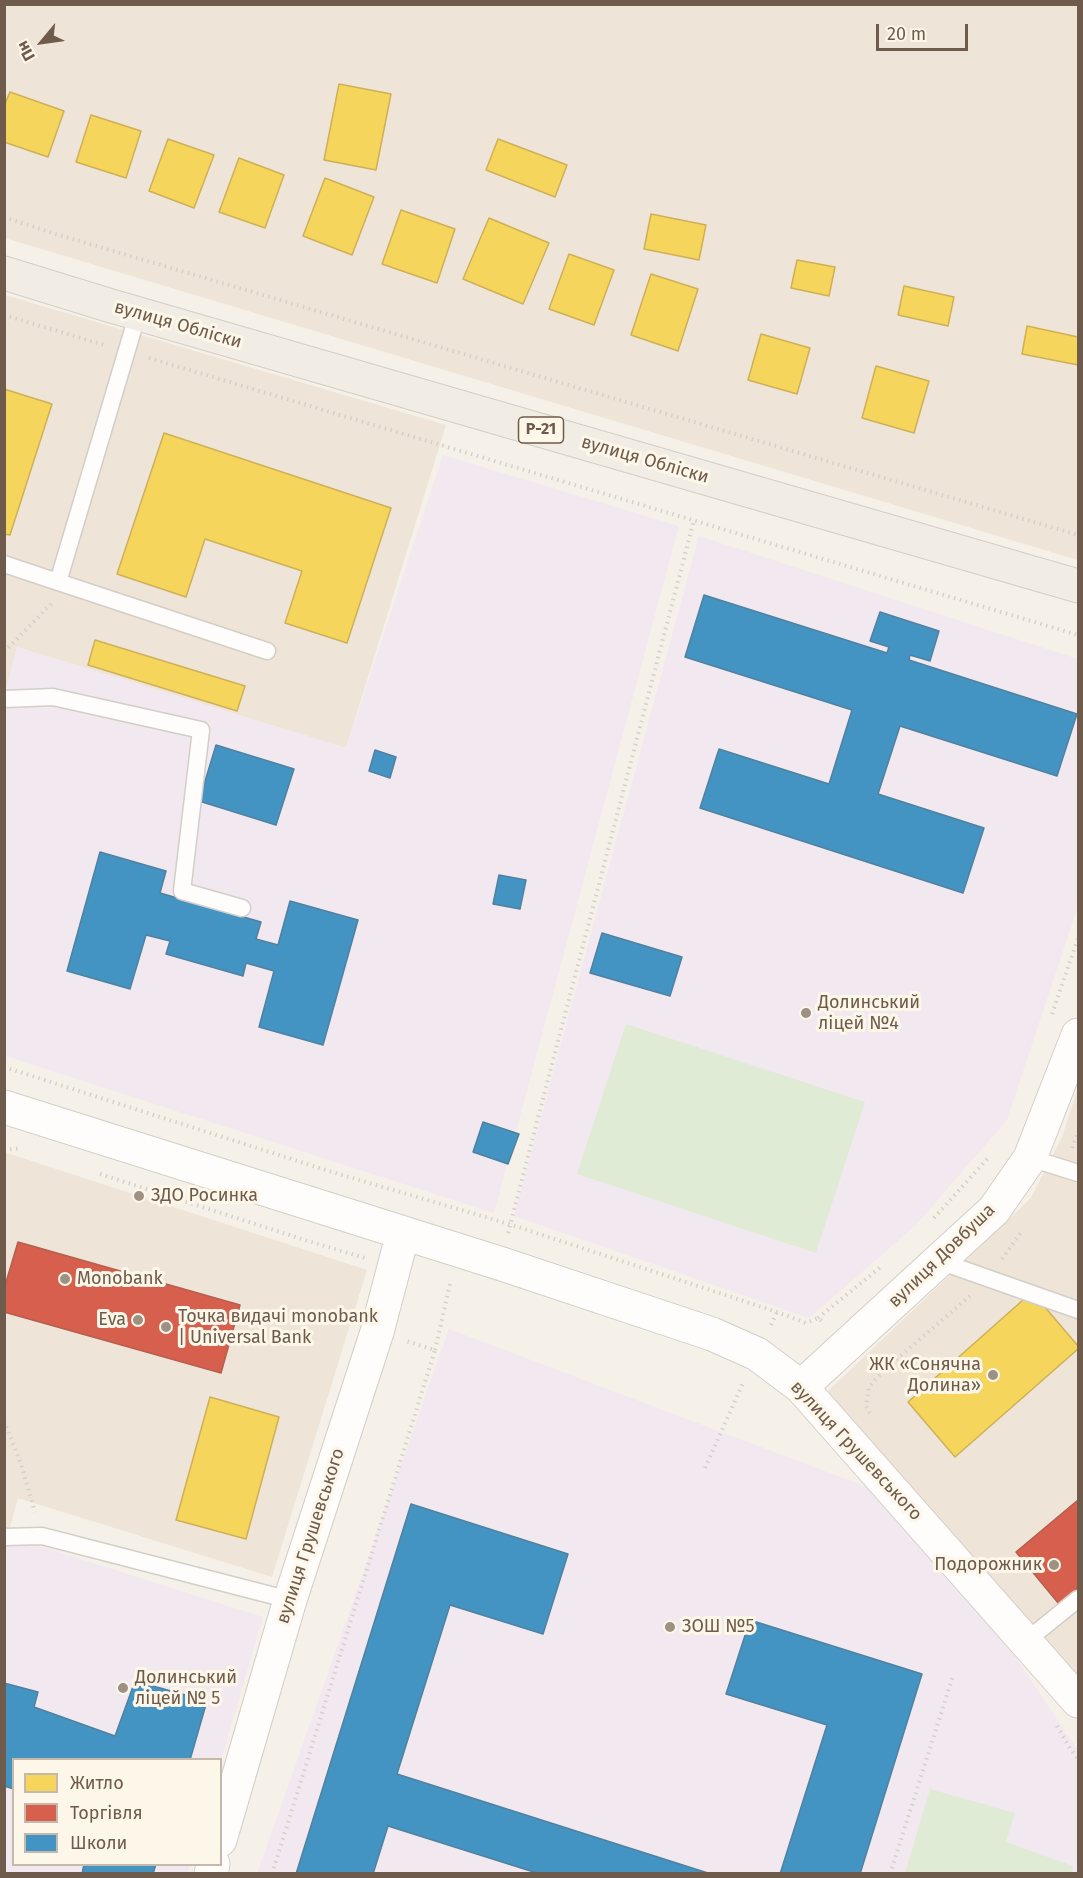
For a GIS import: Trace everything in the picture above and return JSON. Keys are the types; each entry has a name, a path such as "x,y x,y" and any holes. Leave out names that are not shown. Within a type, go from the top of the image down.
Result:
{"main road":[{"name":"вулиця Обліски","path":"4,273 1078,586"}],"street":[{"name":"вулиця Довбуша","path":"801,1387 994,1210 1030,1158 1078,1035"},
{"name":"вулиця Грушевського","path":"4,1107 502,1264 712,1334 757,1354 801,1387 1078,1701"},
{"name":"вулиця Грушевського","path":"222,1833 290,1600 376,1332 403,1233"}],"lane":[{"path":"64,584 138,313"},
{"path":"4,564 267,651"},
{"path":"4,699 53,697 201,730 182,891 242,908"},
{"path":"1030,1158 1078,1173"},
{"path":"939,1261 1078,1310"},
{"path":"4,1537 42,1536 290,1600"},
{"path":"1026,1641 1078,1599"}],"path":[{"path":"4,217 1078,535"},
{"path":"4,315 1078,635"},
{"path":"502,1264 509,1224 694,520"},
{"path":"5,650 64,584"},
{"path":"1052,1015 1078,938"},
{"path":"4,1067 332,1172 509,1224 806,1323 818,1318 890,1260"},
{"path":"932,1220 996,1149"},
{"path":"873,1420 866,1406 869,1387 883,1371 989,1279"},
{"path":"272,1874 435,1350 450,1284 456,1280"},
{"path":"757,1354 777,1312"},
{"path":"818,1318 883,1371"},
{"path":"376,1332 435,1350"},
{"path":"705,1468 744,1381 753,1387"},
{"path":"4,1421 21,1464 42,1536"},
{"path":"890,1874 953,1676"},
{"path":"1056,1724 1078,1759"}],"shaded area":[{"path":"4,5 1078,5 1078,560 5,238"},
{"path":"5,295 446,425 346,748 17,647 5,696"},
{"path":"443,455 679,526 494,1213 5,1056 4,696 17,647 346,748"},
{"name":"Долинський ліцей №4","path":"699,536 1078,659 1078,906 1007,1120 916,1225 809,1318 514,1216"},
{"path":"1078,1088 1078,1685 826,1393 1031,1198 1062,1137"},
{"path":"4,1152 367,1270 272,1577 18,1498 8,1534 5,1534"},
{"name":"ЗОШ №5","path":"449,1329 912,1504 1078,1750 1078,1873 257,1874"},
{"name":"Долинський ліцей № 5","path":"24,1541 263,1617 222,1758 12,1758 12,1866 190,1866 187,1873 5,1874 5,1545"}],"green space":[{"path":"626,1024 865,1102 816,1253 577,1174"},
{"path":"930,1789 1015,1813 1006,1842 1073,1866 1072,1873 905,1873"}],"building: Житло":[{"path":"339,84 391,94 376,170 324,160"},
{"path":"10,92 64,111 48,157 4,142 4,106"},
{"path":"91,115 141,131 126,178 76,162"},
{"path":"168,139 214,155 194,208 149,191"},
{"path":"498,139 567,165 555,197 486,170"},
{"path":"239,158 284,175 265,228 219,212"},
{"path":"325,178 374,197 352,255 303,236"},
{"path":"401,210 455,229 437,283 382,264"},
{"path":"651,214 706,225 699,260 644,249"},
{"path":"489,218 549,243 523,304 463,279"},
{"path":"569,254 614,270 594,325 549,309"},
{"path":"797,260 835,267 829,296 791,288"},
{"path":"651,274 698,289 678,351 631,335"},
{"path":"904,286 954,297 948,326 898,315"},
{"path":"1027,326 1078,337 1078,365 1022,354"},
{"path":"761,334 810,348 797,394 748,380"},
{"path":"876,366 929,381 914,433 862,418"},
{"path":"4,389 52,404 10,535 4,534"},
{"path":"164,433 391,508 347,643 285,623 302,571 205,539 186,597 117,574"},
{"path":"95,640 245,686 237,711 88,665"},
{"name":"ЖК «Сонячна Долина»","path":"1032,1292 1078,1346 1078,1349 955,1457 908,1402"},
{"path":"210,1397 279,1417 246,1539 176,1520"}],"building: Торгівля":[{"path":"18,1242 240,1305 221,1373 4,1312 4,1289"},
{"path":"1078,1500 1078,1588 1059,1604 1016,1552"}],"building: Школи":[{"path":"704,595 887,653 889,647 870,641 880,612 939,631 930,661 910,655 909,660 1077,714 1057,776 900,726 878,794 984,828 963,893 700,808 719,749 829,784 852,710 685,657"},
{"path":"216,745 294,769 276,825 199,801"},
{"path":"375,750 396,757 390,778 369,771"},
{"path":"100,852 166,871 160,893 261,922 256,939 278,945 290,901 358,920 323,1045 259,1027 274,971 246,963 243,976 166,954 170,941 146,935 130,989 67,971"},
{"path":"499,875 526,880 520,909 493,904"},
{"path":"602,933 682,957 670,996 590,973"},
{"path":"483,1122 519,1134 508,1164 473,1152"},
{"path":"411,1504 568,1554 543,1634 450,1605 397,1774 711,1874 540,1874 388,1826 373,1874 296,1874"},
{"path":"750,1620 922,1674 860,1874 780,1874 827,1725 726,1694"},
{"path":"135,1681 207,1701 191,1758 12,1758 12,1788 4,1786 4,1683 38,1692 34,1707 115,1736"},
{"path":"84,1866 155,1866 153,1874 82,1874"}],"place":[{"name":"Долинський ліцей №4","path":"806,1013"},
{"name":"ЗДО Росинка","path":"139,1196"},
{"name":"Monobank","path":"65,1279"},
{"name":"Eva","path":"138,1320"},
{"name":"Точка видачі monobank | Universal Bank","path":"166,1327"},
{"name":"ЖК «Сонячна Долина»","path":"993,1375"},
{"name":"Подорожник","path":"1054,1565"},
{"name":"ЗОШ №5","path":"670,1627"},
{"name":"Долинський ліцей № 5","path":"123,1688"}]}
